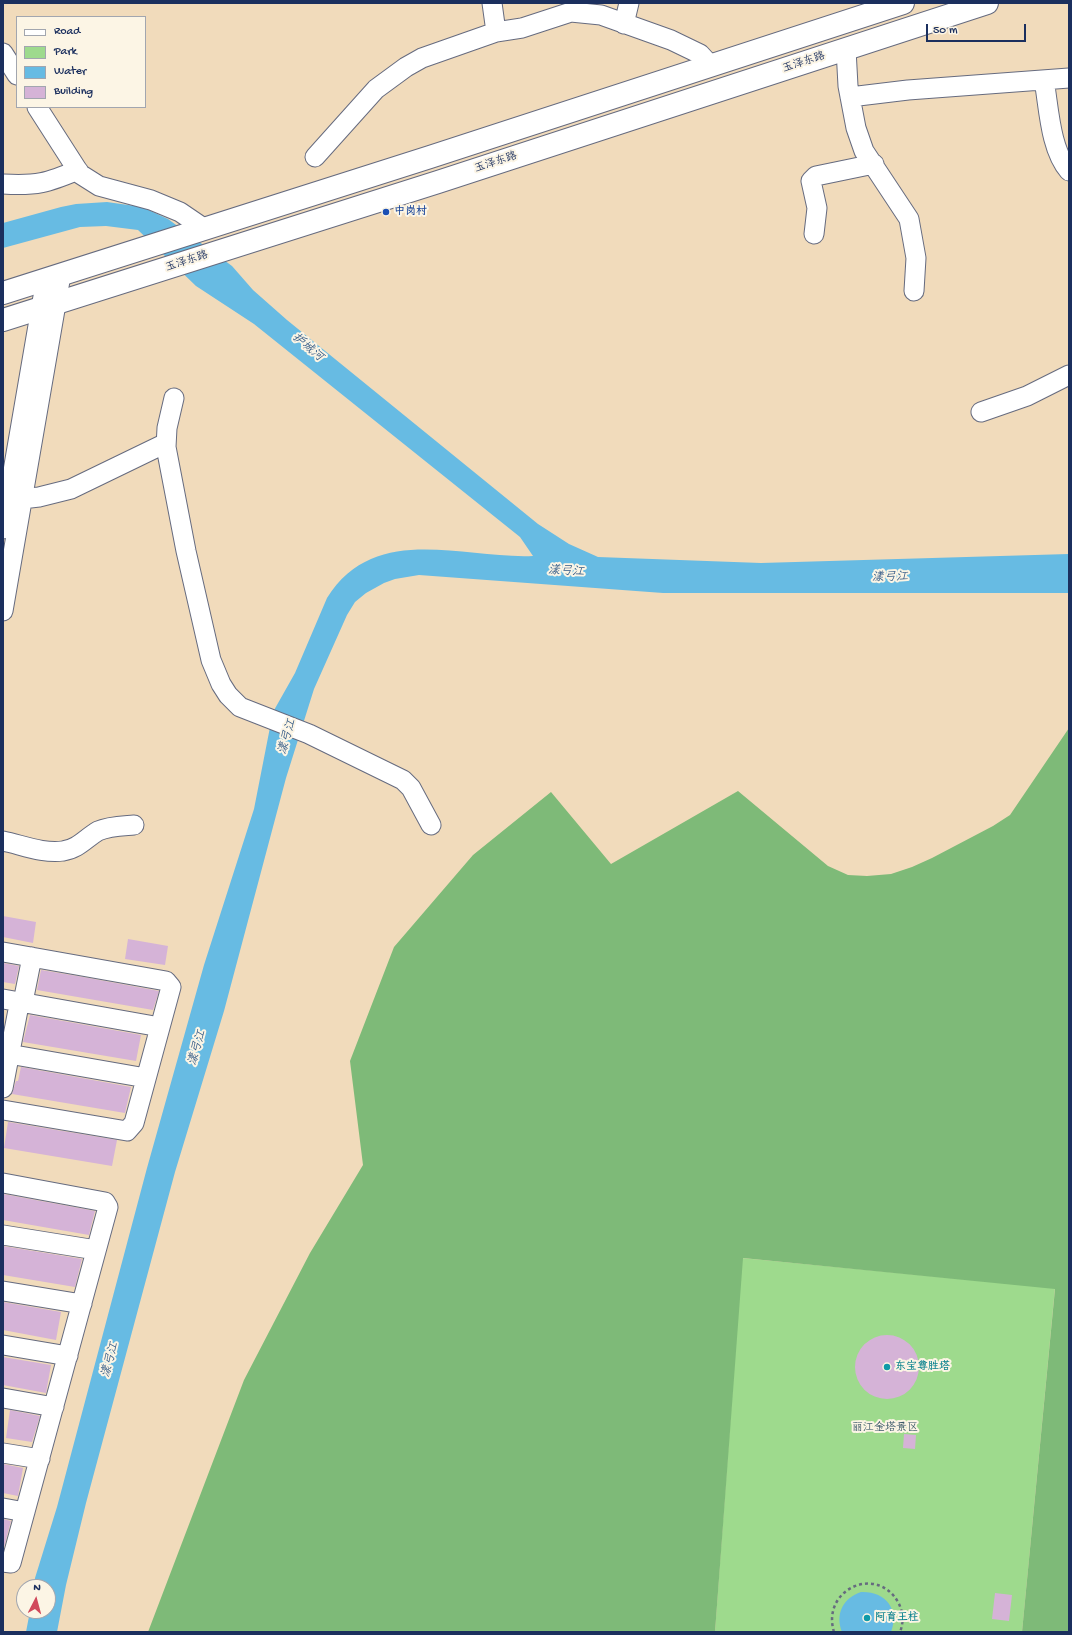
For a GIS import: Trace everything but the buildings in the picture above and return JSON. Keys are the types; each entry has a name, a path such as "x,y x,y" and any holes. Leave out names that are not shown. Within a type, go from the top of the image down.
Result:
{"main road":[{"path":"3,293 903,3"},
{"name":"玉泽东路","path":"3,320 987,3"}],"street":[{"path":"492,3 496,32"},
{"path":"624,24 629,3"},
{"path":"315,157 363,103 391,77 422,58 496,32 522,28 571,12 601,15 671,40 693,49 711,66"},
{"path":"846,49 850,97 856,128 864,151 909,219 916,258 914,291"},
{"path":"3,53 16,73"},
{"path":"850,97 908,90 1069,78"},
{"path":"1044,80 1054,140 1059,155 1069,171"},
{"path":"38,108 80,174 99,186 150,200 180,212 205,229"},
{"path":"814,234 817,208 811,182 816,176 874,164"},
{"path":"6,180 33,185 45,183 78,170"},
{"path":"3,611 22,499 54,277"},
{"path":"3,529 49,306"},
{"path":"981,412 1027,396 1069,375"},
{"path":"174,398 170,413 166,443 186,551 215,672 228,694 240,707 309,734 403,780 411,788 431,825"},
{"path":"22,499 39,497 71,489 166,443"},
{"path":"3,841 45,850 64,851 79,845 98,832 116,826 134,825"},
{"path":"3,952 166,981 171,987 134,1123 127,1131 3,1110"},
{"path":"3,1088 6,1054 18,1010 24,997 32,957"},
{"path":"3,1000 160,1027"},
{"path":"6,1054 146,1078"},
{"path":"3,1184 105,1202 108,1207 40,1459 10,1563 3,1562"},
{"path":"3,1235 96,1250"},
{"path":"3,1290 82,1304"},
{"path":"3,1345 68,1356"},
{"path":"3,1398 54,1407"},
{"path":"3,1453 40,1459"},
{"path":"3,1508 25,1512"}],"path":[{"path":"834,1632 831,1622 832,1614 838,1598 851,1588 867,1584 883,1588 896,1598 902,1614 900,1632"}],"green space":[{"path":"1069,728 1069,1632 1022,1632 1055,1289 743,1258 715,1632 148,1632 244,1380 310,1253 363,1165 350,1061 394,947 473,855 551,792 611,864 738,791 828,866 848,875 867,876 891,874 932,858 993,826 1010,815"},
{"name":"丽江金塔景区","path":"742,1258 1055,1288 1022,1632 715,1632"}],"water":[{"path":"107,202 142,207 168,219 232,266 253,290 287,320 538,524 569,544 598,557 761,563 1069,554 1069,593 663,593 419,575 395,579 384,583 366,593 355,602 347,615 314,689 286,778 224,1011 175,1172 86,1503 66,1585 57,1632 26,1632 28,1619 56,1619 56,1579 35,1578 57,1507 147,1168 204,965 254,809 273,712 295,673 327,598 347,574 369,560 394,552 421,550 505,556 533,556 520,537 254,324 196,286 138,230 106,226 80,227 3,248 3,223 76,204"},
{"path":"861,1592 870,1592 883,1598 888,1603 892,1609 893,1616 891,1632 842,1632 839,1619 842,1608 849,1598"}],"place":[{"name":"中岗村","path":"386,212"},
{"name":"东宝尊胜塔","path":"887,1367"},
{"name":"阿育王柱","path":"867,1618"}],"water label":[{"name":"护城河","path":"307,348"},
{"name":"漾弓江","path":"566,572"},
{"name":"漾弓江","path":"890,578"},
{"name":"漾弓江","path":"288,737"},
{"name":"漾弓江","path":"198,1048"},
{"name":"漾弓江","path":"111,1360"}]}
